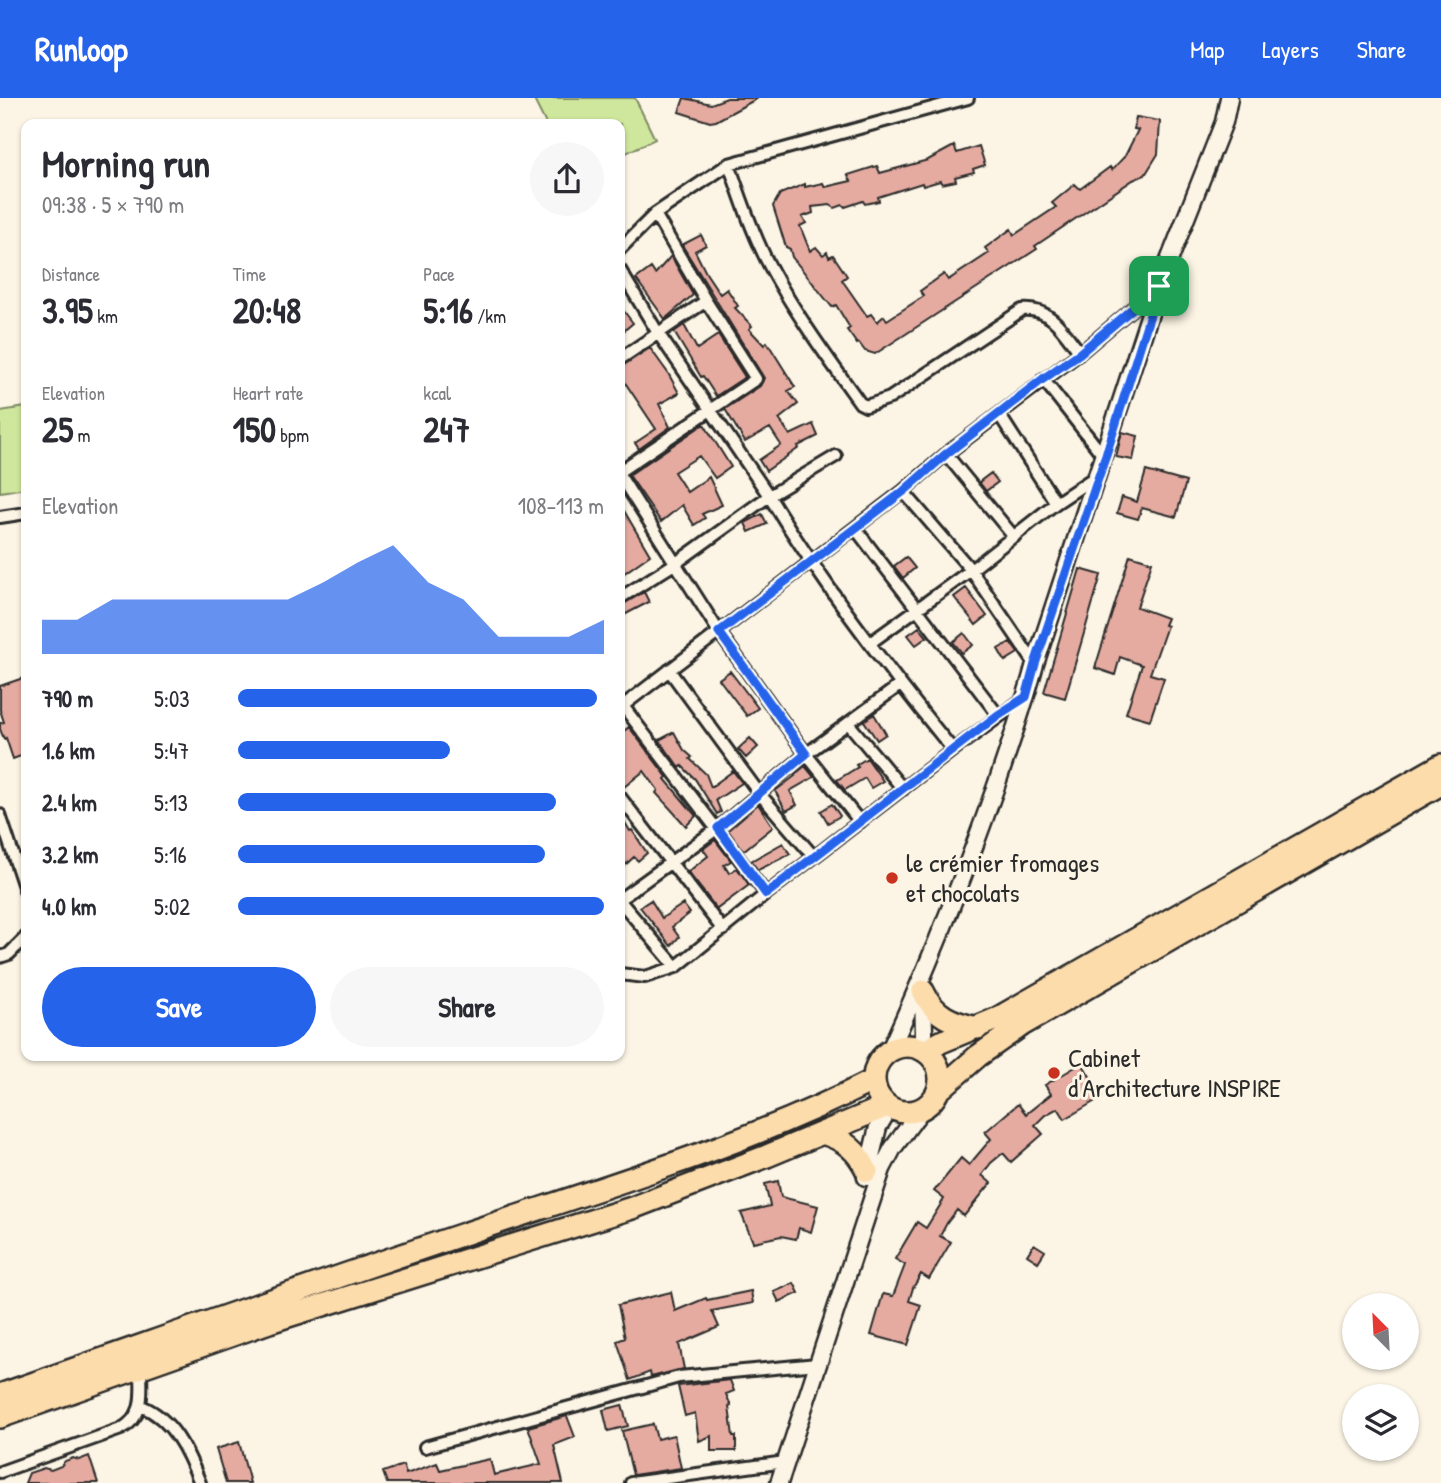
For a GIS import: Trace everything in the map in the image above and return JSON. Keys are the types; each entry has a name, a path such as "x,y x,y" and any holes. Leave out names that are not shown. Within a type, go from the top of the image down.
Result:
{"highway":[{"path":"923,1050 978,1028 1441,765"},
{"path":"938,1091 939,1071 932,1058 923,1050 905,1047 889,1052 878,1064 874,1080 878,1094 889,1106 906,1112 922,1109 978,1056 1022,1025 1441,784"},
{"path":"923,985 934,1009 942,1016 978,1028"},
{"path":"0,1395 307,1286 638,1177 758,1133 874,1080"},
{"path":"0,1417 342,1298 632,1208 889,1106"},
{"path":"822,1133 839,1139 853,1149 867,1171"}],"main road":[{"path":"889,1052 923,985 964,879 1105,458 1159,286 1224,122 1229,98"},
{"path":"923,985 923,1050"},
{"path":"873,1195 866,1186 867,1171 878,1126 889,1106"},
{"path":"779,1483 882,1168 893,1148 922,1109"}],"street":[{"path":"625,243 655,214 729,164 968,98"},
{"path":"729,164 750,225 767,261 860,403 866,406 890,398 1022,310 1032,309 1046,314 1058,323 1080,353"},
{"path":"625,470 710,408 756,379 655,214"},
{"path":"625,278 658,333 769,496 810,563 900,685 953,750"},
{"path":"625,704 904,491 946,454 1080,353 1159,286"},
{"path":"625,356 706,301"},
{"path":"1043,379 1105,458"},
{"path":"999,414 1056,503"},
{"path":"946,454 1014,537"},
{"path":"625,595 676,563 769,496 836,456"},
{"path":"870,643 971,570 1056,503 1098,475"},
{"path":"625,482 719,632 806,754 860,822"},
{"path":"904,491 971,570 1035,664"},
{"path":"0,517 21,514"},
{"path":"855,528 998,715"},
{"path":"669,670 760,793 814,858"},
{"path":"625,896 718,828 806,754 900,685"},
{"path":"625,975 645,977 676,967 998,715 1026,697"},
{"path":"625,712 718,828 766,894"},
{"path":"848,723 903,789"},
{"path":"625,804 723,930"},
{"path":"0,815 21,878"},
{"path":"625,906 676,967"},
{"path":"0,957 9,954 21,942"},
{"path":"425,1447 679,1377 817,1364"},
{"path":"0,1472 121,1429 133,1422 141,1406 141,1369"},
{"path":"141,1406 153,1411 173,1430 200,1483"},
{"path":"631,1483 785,1462"}],"green space":[{"path":"533,98 635,98 655,139 625,154 625,119 544,119"},
{"path":"21,408 21,489 0,492 0,411"}],"building":[{"path":"684,98 711,104 727,98 758,98 710,122 679,112"},
{"path":"1136,117 1160,121 1158,154 1145,175 1133,180 1035,246 1037,249 875,354 865,351 857,344 847,330 850,328 836,305 832,307 792,257 790,249 786,247 773,206 780,194 805,184 805,187 823,183 825,187 851,181 848,175 877,166 880,173 928,160 954,146 957,153 979,146 985,165 973,169 974,172 955,177 956,181 942,184 940,181 923,186 922,183 865,204 863,201 845,207 812,207 813,213 802,217 806,223 800,226 810,251 816,247 823,255 827,252 829,257 833,255 847,276 842,280 867,316 871,314 877,322 884,316 887,320 924,296 920,291 944,274 948,280 989,253 985,248 1011,229 1014,235 1056,207 1052,203 1075,184 1080,189 1110,167 1112,170 1125,156 1138,130 1134,129"},
{"path":"701,235 706,245 695,251 706,273 720,294 727,289 738,306 735,308 752,326 749,329 764,345 767,342 795,387 788,391 798,404 779,419 790,435 813,424 818,436 798,446 799,448 766,471 759,460 781,445 770,428 745,442 725,409 760,386 764,378 682,245"},
{"path":"671,256 693,295 665,319 636,279 651,268 655,274"},
{"path":"625,313 633,323 625,330"},
{"path":"684,325 697,349 718,335 745,377 716,396 703,376 701,377 674,332"},
{"path":"650,348 679,393 659,404 670,427 639,449 635,443 656,429 625,382 625,364"},
{"path":"704,424 731,467 715,478 699,456 674,472 687,492 709,477 722,505 702,514 705,518 694,525 682,505 661,522 629,475"},
{"path":"1122,432 1138,436 1133,460 1116,457"},
{"path":"1146,471 1186,482 1176,517 1142,508 1138,519 1117,513 1122,497 1137,502"},
{"path":"991,473 998,482 986,491 979,482"},
{"path":"625,512 650,555 625,572"},
{"path":"762,514 767,524 749,532 745,523"},
{"path":"1130,555 1152,562 1137,607 1167,618 1164,625 1167,626 1150,674 1164,678 1150,720 1126,713 1142,665 1120,657 1115,675 1095,668"},
{"path":"906,557 915,568 903,578 894,566"},
{"path":"1080,569 1101,575 1065,698 1044,692"},
{"path":"966,588 987,616 976,625 954,597"},
{"path":"644,592 649,602 625,614 625,603"},
{"path":"919,627 927,637 916,645 908,635"},
{"path":"964,633 973,645 962,653 953,642"},
{"path":"1010,642 1018,653 1005,661 998,649"},
{"path":"730,671 758,708 747,716 719,679"},
{"path":"21,679 21,756 13,759 0,729 0,723 4,722 0,710 0,686"},
{"path":"874,714 886,734 877,740 864,721"},
{"path":"629,727 667,777 665,779 696,816 686,826 656,793 658,790 644,771 625,786 625,730"},
{"path":"674,732 684,750 692,757 690,759 706,774 711,787 733,771 742,783 716,800 721,812 717,814 695,779 682,766 680,768 659,740"},
{"path":"750,738 758,747 746,758 738,749"},
{"path":"867,758 883,781 871,788 865,778 845,790 837,780"},
{"path":"805,766 814,777 790,791 797,805 786,811 775,791"},
{"path":"758,804 773,827 743,851 728,830"},
{"path":"832,804 840,816 828,823 821,811"},
{"path":"625,822 647,853 638,861 634,857 625,865"},
{"path":"715,840 731,861 724,865 729,873 737,868 749,885 717,909 688,872 708,856 703,849"},
{"path":"783,843 790,854 758,870 751,861"},
{"path":"651,900 662,918 683,904 690,913 672,927 679,937 671,946 640,907"},
{"path":"1082,1063 1102,1097 1065,1119 1058,1108 1045,1115 1035,1125 1043,1134 1011,1162 1003,1153 991,1163 982,1175 991,1183 964,1216 957,1210 947,1223 940,1236 951,1242 929,1279 921,1274 913,1288 909,1301 921,1305 908,1345 871,1335 883,1294 893,1296 905,1265 895,1259 917,1222 926,1228 944,1199 934,1191 961,1158 969,1165 991,1139 985,1132 1018,1104 1026,1114 1051,1094 1045,1085"},
{"path":"778,1181 781,1197 818,1206 811,1232 799,1228 796,1239 781,1236 753,1242 741,1213 770,1206 765,1184"},
{"path":"1034,1244 1045,1251 1038,1262 1027,1255"},
{"path":"794,1283 799,1293 779,1302 774,1292"},
{"path":"751,1291 753,1303 712,1311 719,1327 679,1344 684,1369 651,1377 650,1372 630,1380 617,1341 625,1338 618,1305 671,1292 675,1311 706,1298 707,1300"},
{"path":"730,1380 734,1391 726,1394 731,1406 736,1451 711,1451 711,1436 699,1441 695,1413 685,1416 678,1386"},
{"path":"622,1405 628,1426 608,1431 603,1410"},
{"path":"567,1416 575,1437 554,1445 563,1483 387,1483 383,1472 403,1465 406,1474 437,1463 440,1470 490,1459 494,1475 541,1464 528,1427"},
{"path":"653,1424 657,1439 674,1435 681,1468 633,1475 622,1431"},
{"path":"239,1442 250,1483 226,1483 216,1449"},
{"path":"89,1456 98,1483 25,1483 29,1473 44,1468 51,1470 73,1458 79,1460"}],"place":[{"name":"le crémier fromages et chocolats","path":"892,878"},
{"name":"Cabinet d'Architecture INSPIRE","path":"1054,1073"}],"route":[{"path":"1159,286 1026,697 998,715 766,894 718,828 806,754 719,632 1080,353 1159,286"}]}
